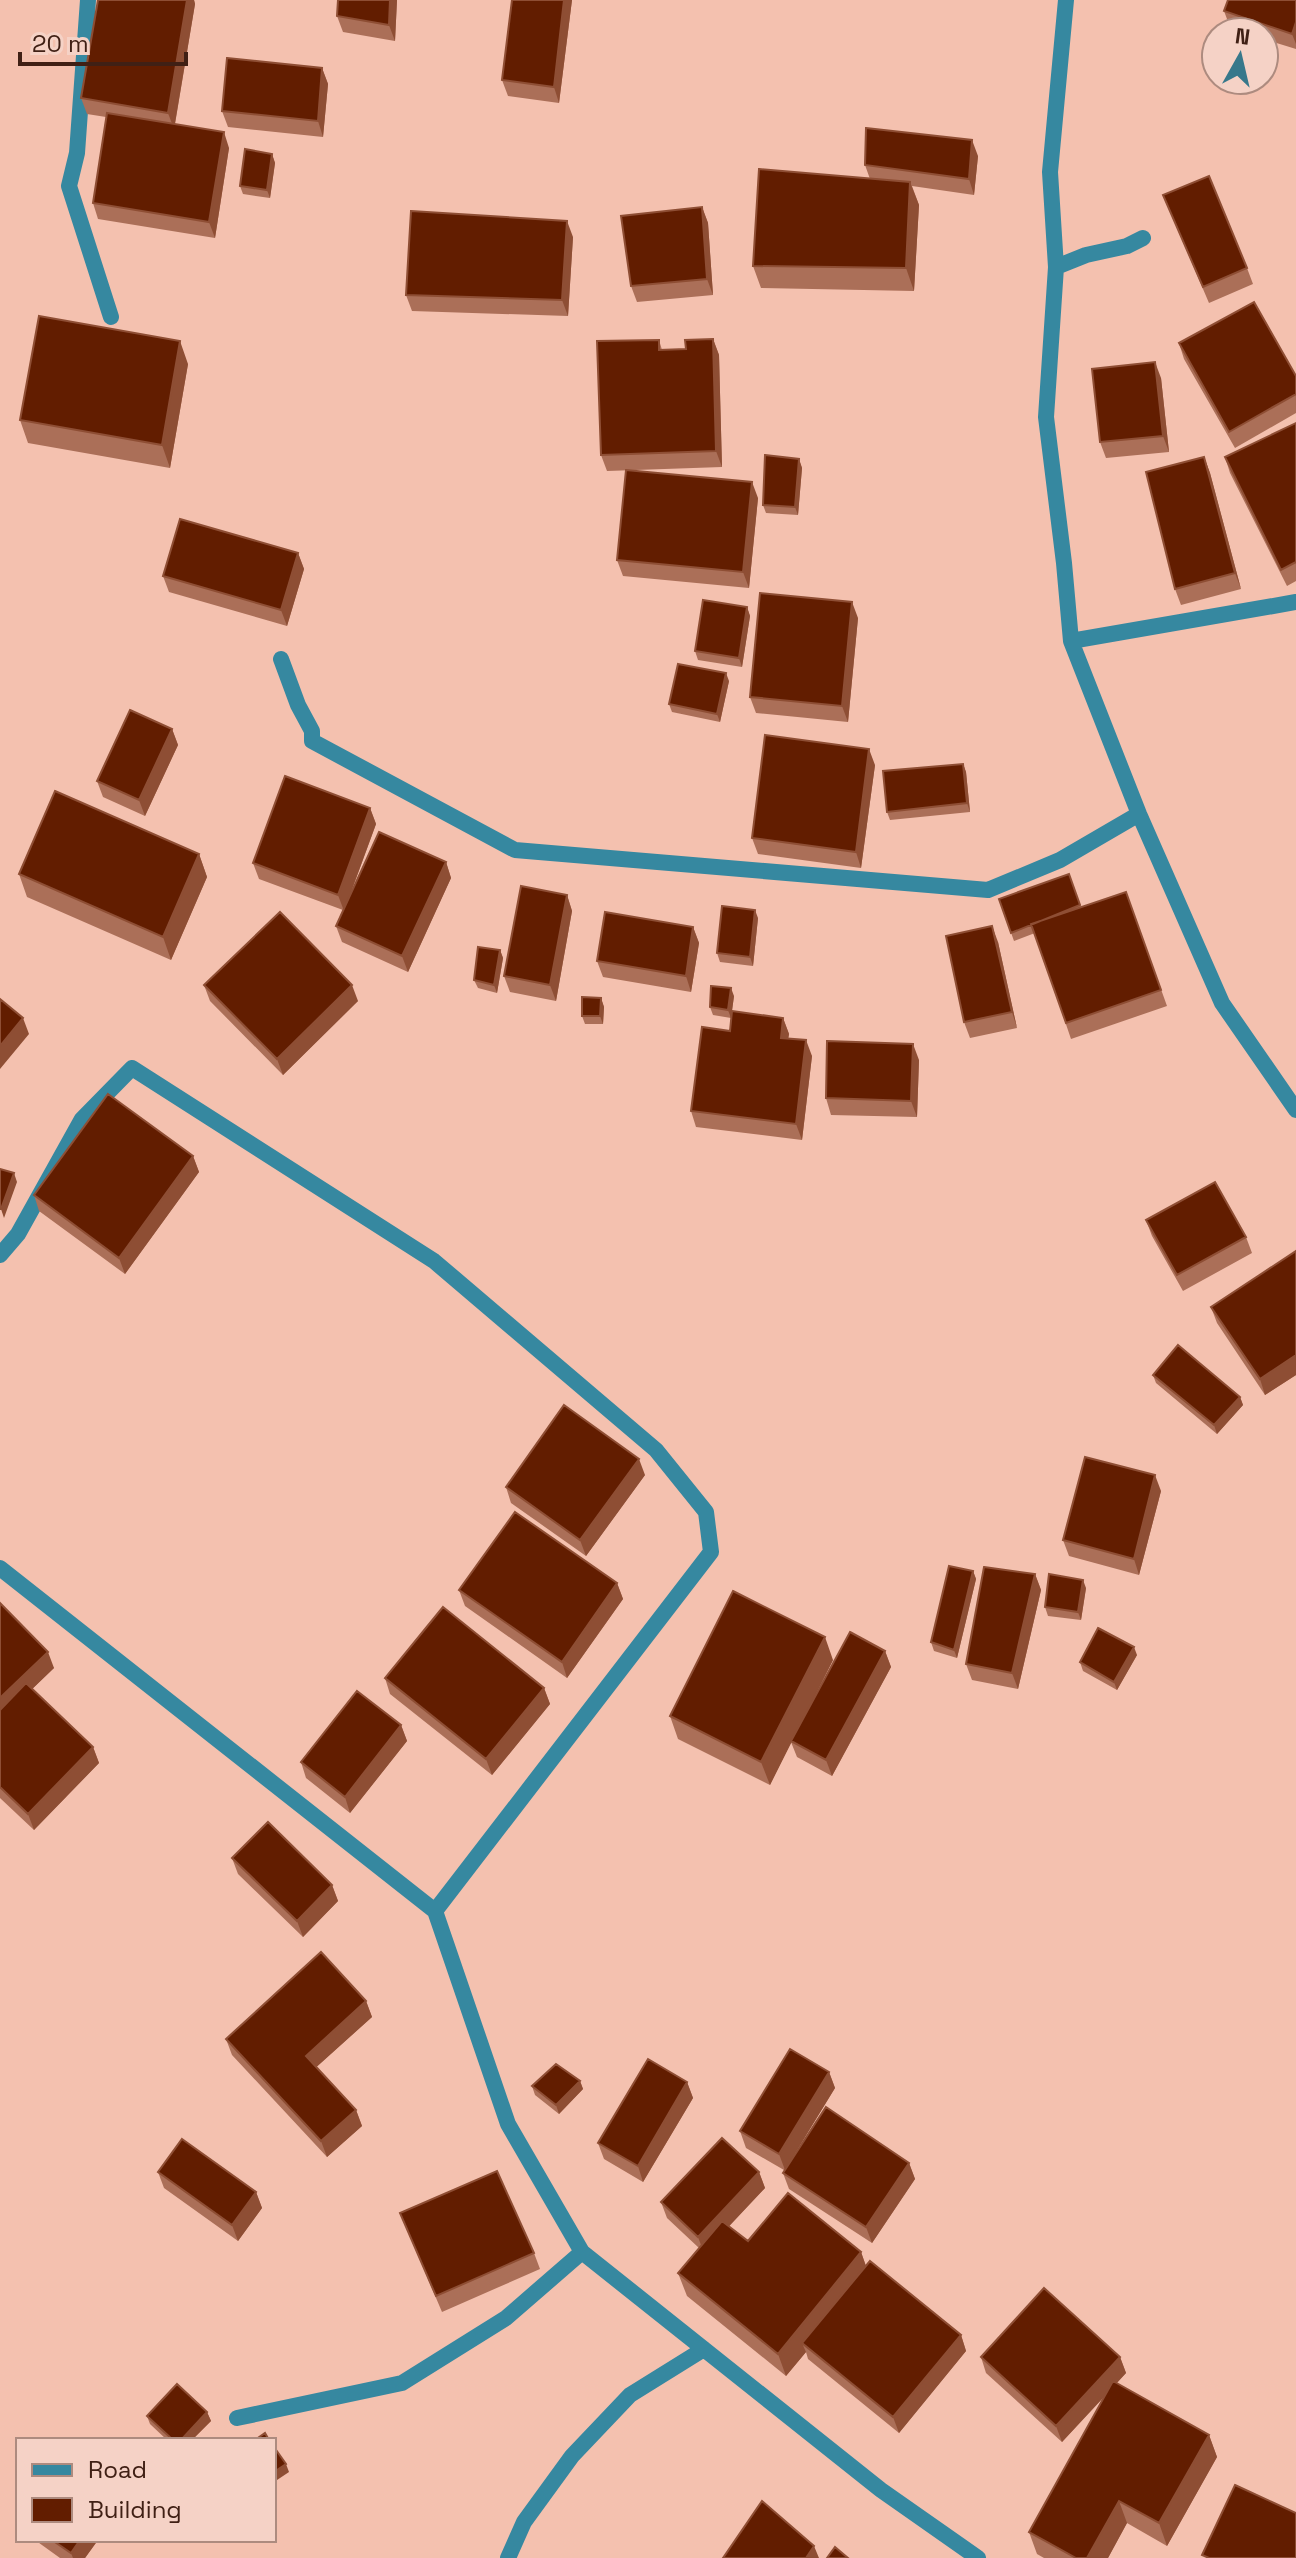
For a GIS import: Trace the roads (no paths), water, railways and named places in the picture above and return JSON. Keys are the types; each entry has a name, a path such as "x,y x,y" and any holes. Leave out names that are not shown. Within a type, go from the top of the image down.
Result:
{"street":[{"path":"88,0 77,153 69,186 111,317"},
{"path":"1066,0 1050,172 1056,267 1046,417 1071,641 1139,814 1222,1003 1296,1110"},
{"path":"1056,267 1086,255 1127,246 1143,238"},
{"path":"1071,641 1296,602"},
{"path":"281,659 298,705 312,731 312,741 515,850 988,890 1060,860 1139,814"},
{"path":"0,1255 18,1234 82,1119 132,1068 434,1261 656,1450 706,1512 711,1552 435,1911"},
{"path":"0,1568 435,1911 508,2124 582,2252 881,2490 978,2558"},
{"path":"237,2418 402,2383 506,2318 582,2252"},
{"path":"508,2558 524,2522 572,2456 630,2395 704,2349"}]}
